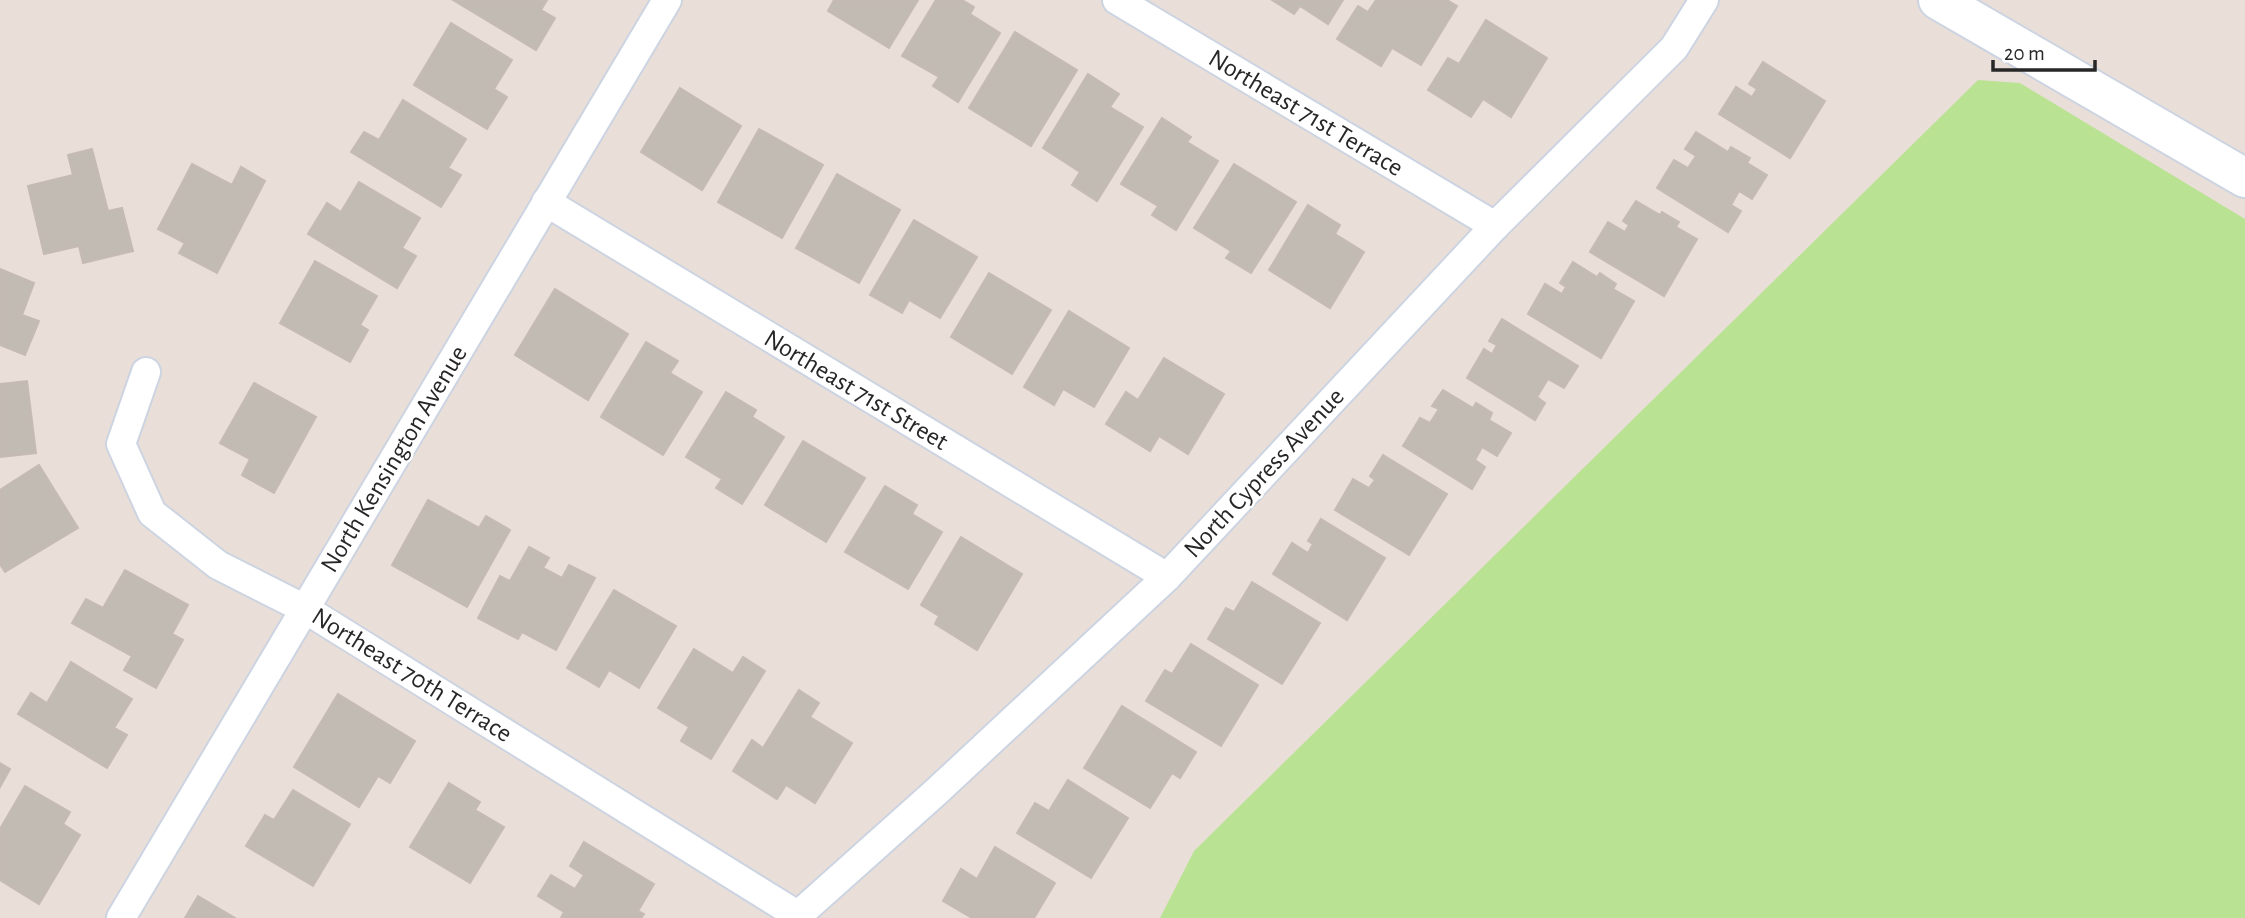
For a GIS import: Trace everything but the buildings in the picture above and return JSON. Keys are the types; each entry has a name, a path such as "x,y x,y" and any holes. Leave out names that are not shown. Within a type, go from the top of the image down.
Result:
{"main road":[{"path":"1938,0 2245,178"}],"street":[{"name":"North Kensington Avenue","path":"121,918 667,0"},
{"name":"Northeast 71st Terrace","path":"1117,0 1495,226"},
{"name":"North Cypress Avenue","path":"798,917 1167,577 1495,226 1674,48 1704,0"},
{"name":"Northeast 71st Street","path":"546,202 1167,577"},
{"name":"Northeast 70th Terrace","path":"146,372 121,444 152,513 218,565 305,609 798,917"}],"green space":[{"path":"1978,80 2020,83 2245,219 2245,918 1160,918 1194,851"}]}
